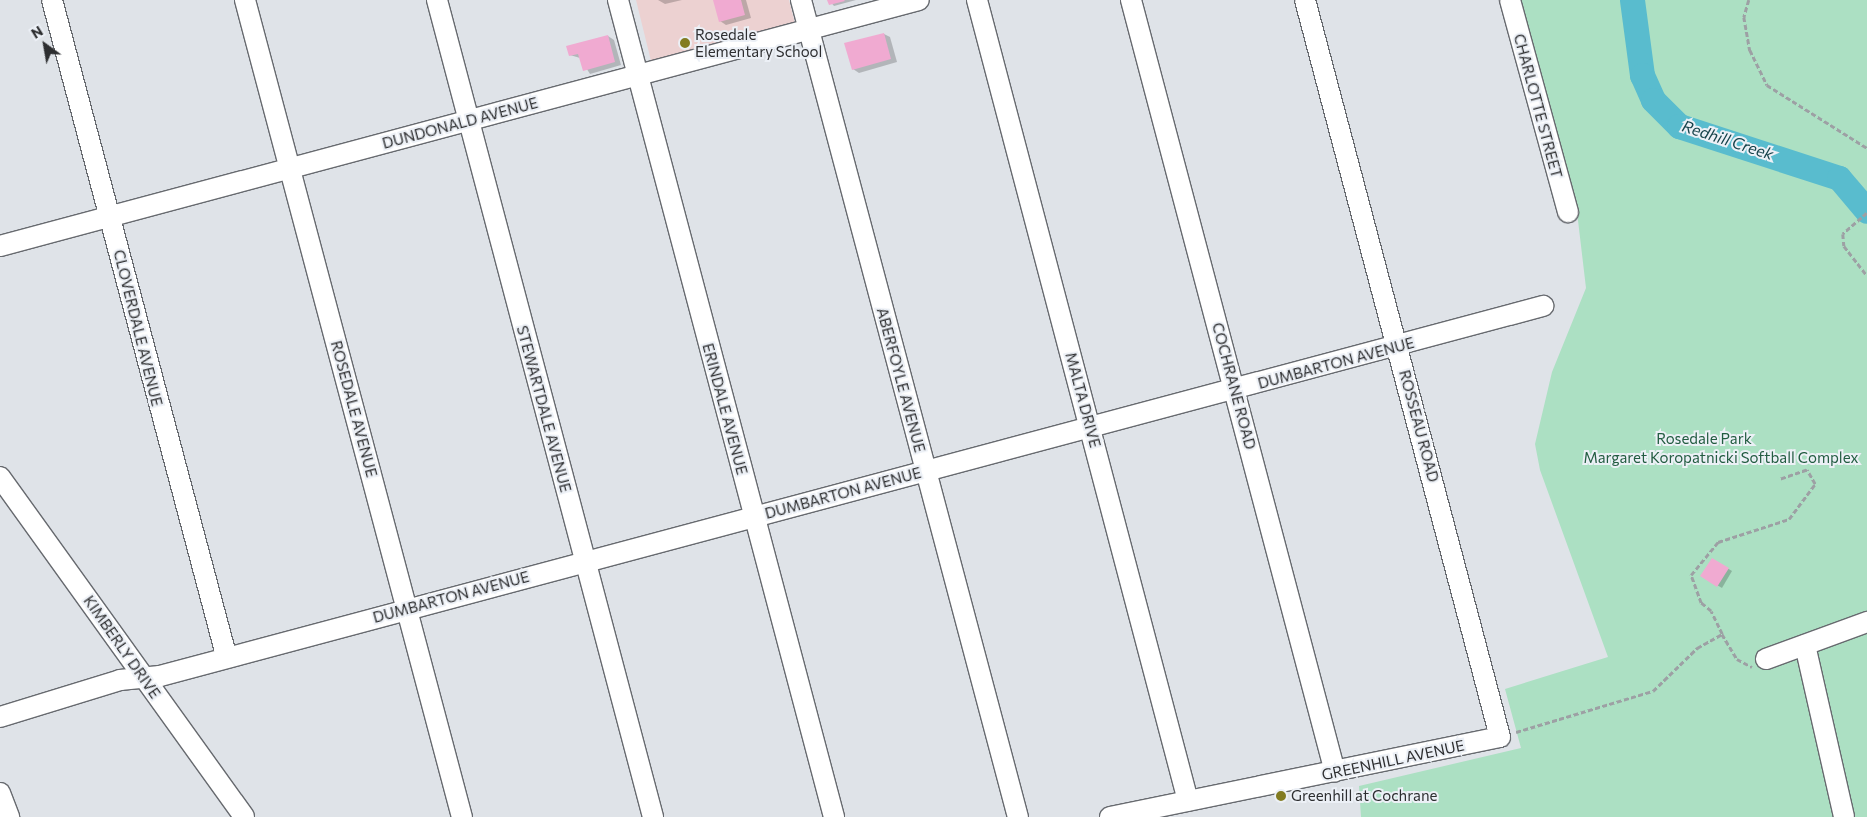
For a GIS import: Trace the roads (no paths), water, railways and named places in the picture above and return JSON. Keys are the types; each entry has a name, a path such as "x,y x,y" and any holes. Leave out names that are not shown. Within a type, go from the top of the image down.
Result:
{"street":[{"name":"CLOVERDALE AVENUE","path":"52,0 226,655"},
{"name":"ROSEDALE AVENUE","path":"246,0 462,817"},
{"name":"STEWARTDALE AVENUE","path":"437,0 653,817"},
{"name":"ERINDALE AVENUE","path":"618,0 834,817"},
{"name":"ABERFOYLE AVENUE","path":"801,0 1018,817"},
{"name":"DUNDONALD AVENUE","path":"0,246 810,31 919,0"},
{"name":"MALTA DRIVE","path":"977,0 1188,801"},
{"name":"COCHRANE ROAD","path":"1131,0 1335,772"},
{"name":"ROSSEAU ROAD","path":"1305,0 1500,737"},
{"name":"CHARLOTTE STREET","path":"1510,0 1568,212"},
{"name":"DUMBARTON AVENUE","path":"0,717 142,677 160,676 226,655 1235,390 1543,306"},
{"name":"KIMBERLY DRIVE","path":"0,477 244,817"},
{"path":"1762,664 1805,645 1867,622"},
{"path":"1805,645 1844,817"},
{"name":"GREENHILL AVENUE","path":"1110,817 1500,737"},
{"path":"0,793 9,817"}],"waterway":[{"name":"Redhill Creek","path":"1632,0 1642,75 1653,100 1679,126 1839,178 1867,211"}],"place":[{"name":"Rosedale Elementary School","path":"685,43"},
{"name":"Greenhill at Cochrane","path":"1281,796"}],"park label":[{"name":"Rosedale Park","path":"1704,439"},
{"name":"Margaret Koropatnicki Softball Complex","path":"1721,458"}]}
